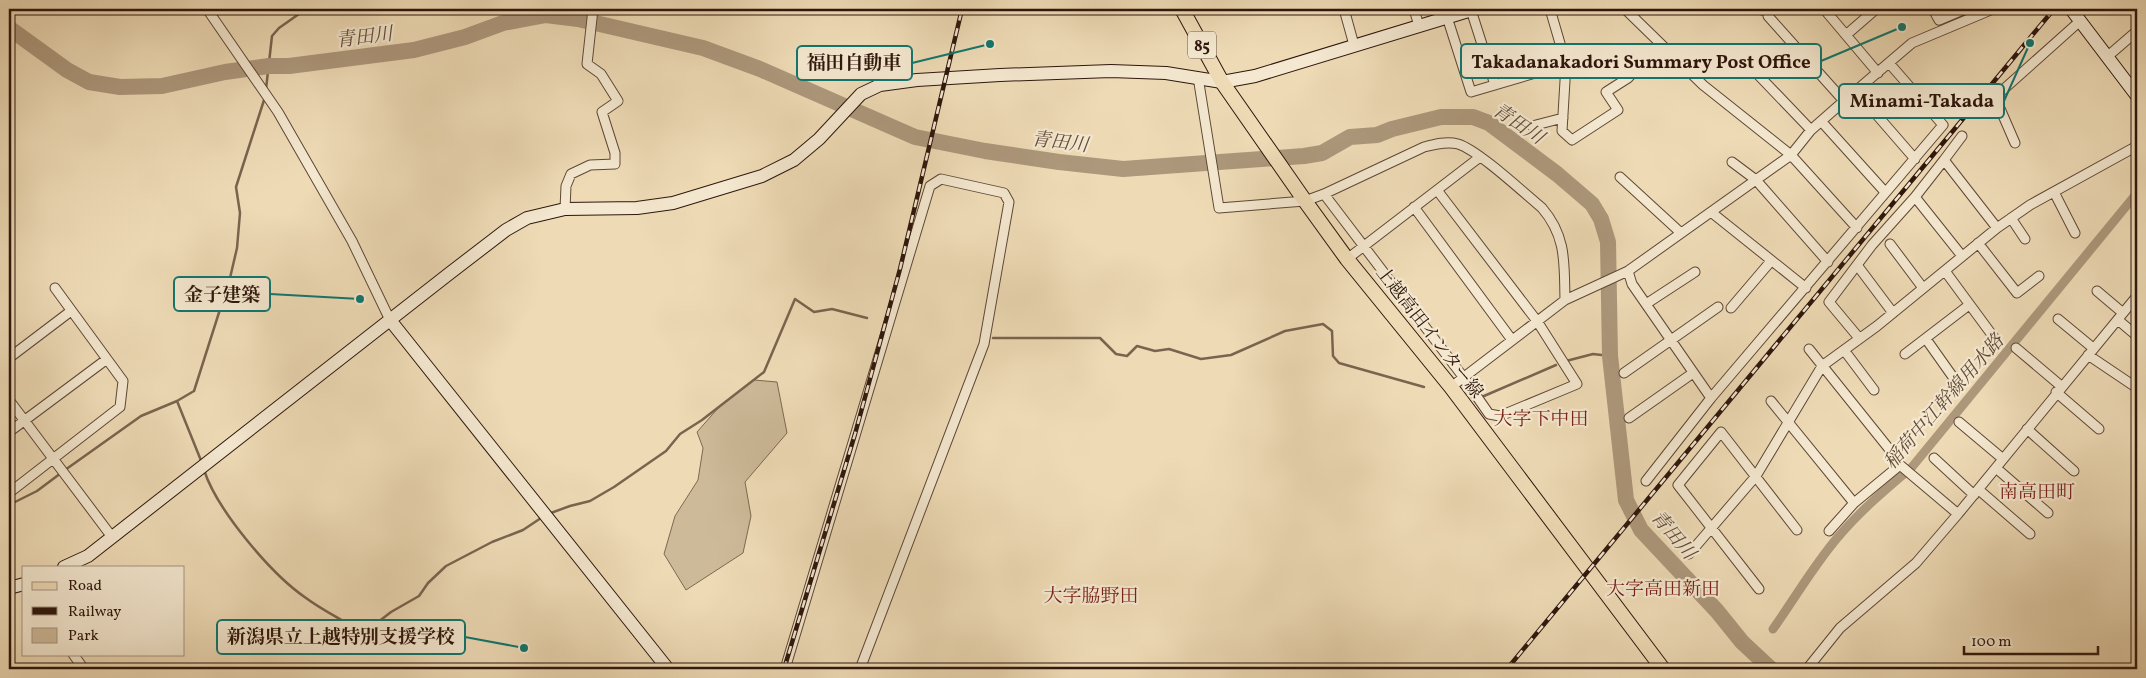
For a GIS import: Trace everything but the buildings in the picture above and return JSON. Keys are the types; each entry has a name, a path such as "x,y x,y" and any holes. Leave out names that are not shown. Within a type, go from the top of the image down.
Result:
{"main road":[{"name":"上越高田インター線","path":"1182,9 1222,82 1305,201 1347,258 1450,387 1663,669"}],"street":[{"path":"206,9 278,112 352,241 390,320 668,669"},
{"path":"1344,9 1354,45"},
{"path":"1414,9 1420,26"},
{"path":"66,566 88,556 506,230 527,218 565,209 637,208 673,203 762,176 794,160 819,139 850,104 861,94 874,87 917,80 1112,71 1166,73 1222,82 1255,76 1473,9 1495,85"},
{"path":"1550,9 1566,64 1562,131 1572,140 1618,110 1606,92 1628,78 1659,43"},
{"path":"1625,9 1703,85 1791,155 1857,228"},
{"path":"1824,9 1878,73"},
{"path":"1846,35 1876,9"},
{"path":"1933,9 1939,20 1965,9"},
{"path":"1450,387 1565,300 1628,270 1791,155 1811,130 1912,43 1993,9"},
{"path":"2071,9 2137,96"},
{"path":"565,209 566,186 571,174 590,165 614,164 615,153 602,112 618,101 601,74 587,64 593,11"},
{"path":"1764,12 1844,101"},
{"path":"1447,17 1471,92 1566,64"},
{"path":"2015,143 1995,97 2080,22"},
{"path":"2108,56 2137,31"},
{"path":"1742,58 1811,130"},
{"path":"1646,481 1711,398 1943,126 1889,63"},
{"path":"1198,78 1219,208 1305,201 1424,147 1436,143 1457,144 1480,157 1542,208 1556,228 1563,248 1565,300"},
{"path":"1856,91 1915,159"},
{"path":"1532,126 1563,118"},
{"path":"1821,121 1885,192"},
{"path":"1859,338 1829,302 1962,136"},
{"path":"1689,554 1756,476 1822,366 1893,313 2011,218 2030,205 2137,146"},
{"path":"1347,258 1480,157"},
{"path":"1944,160 1997,228"},
{"path":"1732,162 1756,180 1828,262"},
{"path":"1620,177 1681,233"},
{"path":"785,669 930,186 941,179 1004,193 1009,202 1008,211 984,344 860,669"},
{"path":"1324,194 1464,378 1489,414 1500,416 1577,384 1537,321 1437,190"},
{"path":"2054,192 2075,233"},
{"path":"1915,197 1962,256"},
{"path":"1414,207 1512,340"},
{"path":"1711,212 1806,288"},
{"path":"2011,218 2026,239"},
{"path":"1978,243 2017,293 2039,276"},
{"path":"1890,244 1923,288"},
{"path":"1731,308 1771,260"},
{"path":"1857,265 1893,313"},
{"path":"1628,270 1632,284 1711,398"},
{"path":"1946,271 1998,343"},
{"path":"1646,304 1694,272"},
{"path":"9,493 120,407 123,381 55,288"},
{"path":"2097,291 2137,336"},
{"path":"1807,669 1840,628 1916,563 2137,296"},
{"path":"1905,354 1969,305"},
{"path":"1624,374 1718,307"},
{"path":"9,358 71,310"},
{"path":"2058,319 2090,351 2137,388"},
{"path":"1926,339 1960,387"},
{"path":"2016,348 2100,429"},
{"path":"1809,349 1900,465 1958,514"},
{"path":"1844,350 1874,390"},
{"path":"9,432 107,359"},
{"path":"1629,418 1693,373"},
{"path":"9,400 112,537"},
{"path":"1771,401 1854,503"},
{"path":"1959,422 2003,459"},
{"path":"2027,429 2074,471"},
{"path":"1759,589 1678,484 1721,432 1797,530"},
{"path":"1934,458 2030,534"},
{"path":"1829,531 1854,503 1900,465"},
{"path":"1996,468 2048,513"},
{"path":"9,588 22,585"},
{"path":"74,656 81,665 75,669"}],"green space":[{"path":"754,380 777,382 787,433 745,482 751,516 743,553 686,590 664,554 675,516 698,480 703,448 697,432 719,407"}],"waterway":[{"path":"266,89 272,36 279,28 306,9"},
{"name":"青田川","path":"9,28 67,70 89,82 120,87 162,86 225,72 414,50 465,37 503,23 546,15 578,19 703,48 760,69 915,137 985,151 1123,169 1304,156 1322,153 1350,137 1377,135 1392,129 1441,117 1473,117 1489,123 1557,174 1592,204 1601,219 1608,242 1610,356 1626,500 1641,530 1717,611 1742,642 1771,669"},
{"path":"65,470 141,416 177,401 194,391 230,278 237,248 240,213 236,187 265,97"},
{"name":"稲荷中江幹線用水路","path":"1773,629 1813,570 1846,527 1912,467 2137,193"},
{"path":"548,514 590,501 614,487 666,451 680,434 702,420 764,372 795,299 814,312 832,309 867,318"},
{"path":"993,338 1100,338 1116,354 1127,356 1137,346 1155,351 1169,349 1201,359 1231,355 1285,331 1323,324 1332,331 1333,356 1339,363 1424,387"},
{"path":"1566,361 1593,354 1610,356"},
{"path":"1484,396 1556,365"},
{"path":"177,401 202,463"},
{"path":"204,470 220,504 247,540 277,574 312,602 358,630 373,626 391,612 419,596 428,583 446,566 492,542 523,530 541,518"},
{"path":"9,505 37,491 61,473"}],"railway":[{"path":"784,669 855,434 900,269 962,9"},
{"path":"1507,669 2054,9"}],"place":[{"name":"Takadanakadori Summary Post Office","path":"1902,27"},
{"name":"Minami-Takada","path":"2030,43"},
{"name":"福田自動車","path":"990,44"},
{"name":"金子建築","path":"360,299"},
{"name":"新潟県立上越特別支援学校","path":"524,648"}],"district":[{"name":"大字下中田","path":"1541,418"},
{"name":"南高田町","path":"2037,491"},
{"name":"大字高田新田","path":"1663,588"},
{"name":"大字脇野田","path":"1091,595"}]}
